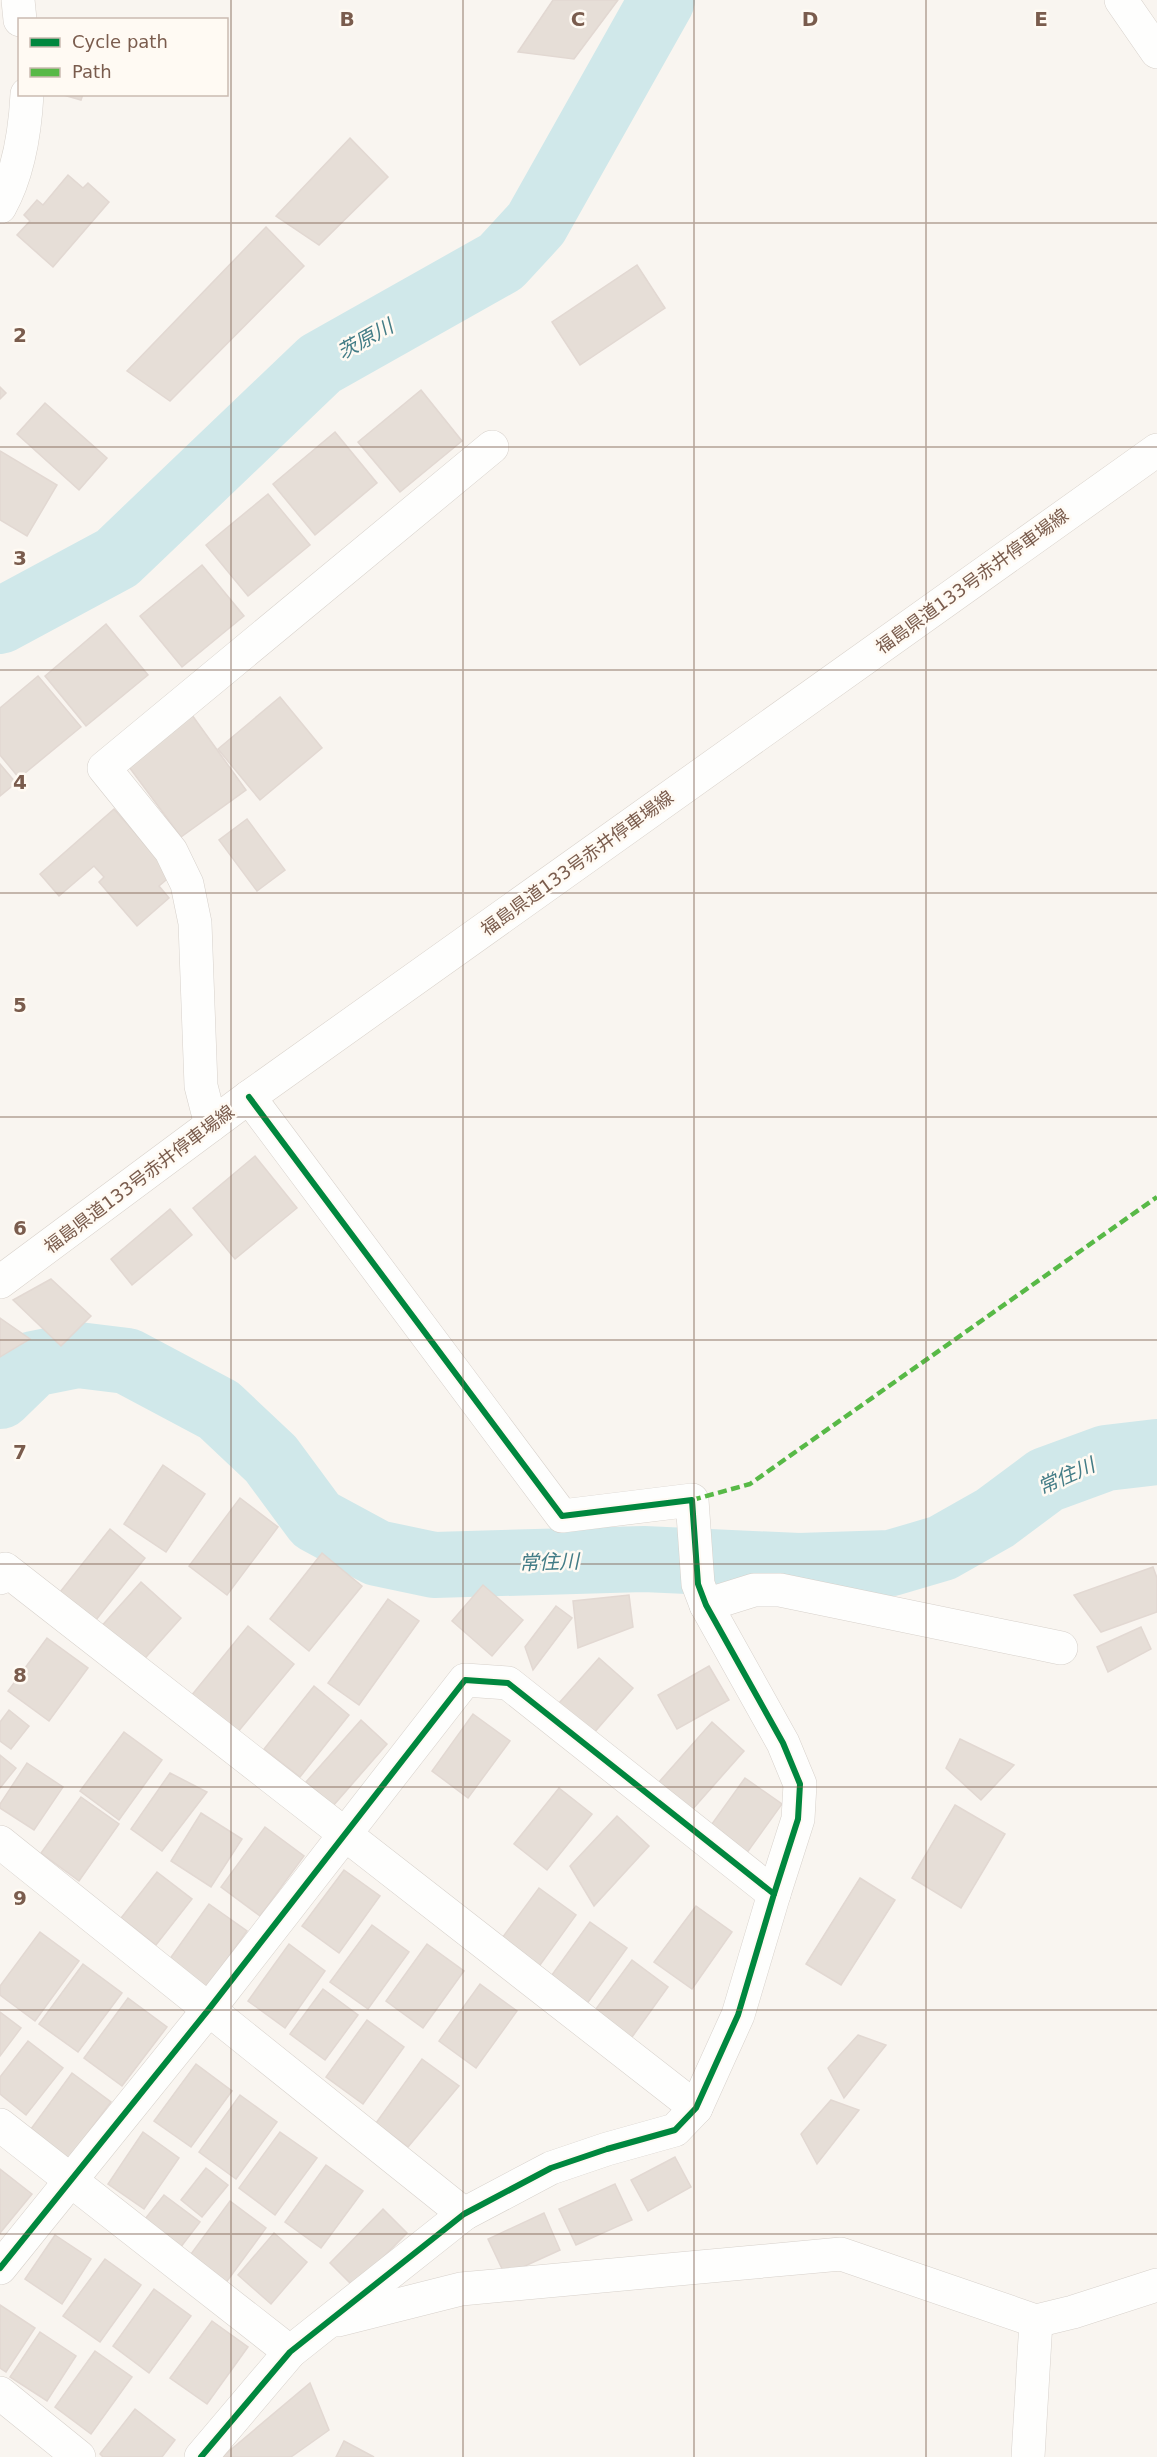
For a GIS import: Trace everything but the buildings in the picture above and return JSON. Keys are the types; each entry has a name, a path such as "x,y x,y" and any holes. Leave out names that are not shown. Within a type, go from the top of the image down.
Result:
{"street":[{"path":"18,0 20,18"},
{"path":"1121,0 1157,52"},
{"path":"0,207 9,191 23,143 27,96"},
{"path":"212,1125 201,1086 195,923 187,884 171,851 104,768 492,447"},
{"name":"福島県道133号赤井停車場線","path":"0,1282 249,1097 1157,450"},
{"path":"201,2457 290,2352 464,2214 551,2168 675,2130 696,2108 738,2015 798,1819 800,1784 783,1743 702,1594 692,1500 562,1516 249,1097"},
{"path":"0,1578 5,1569 344,1836 696,2108"},
{"path":"702,1594 780,1590 1061,1648"},
{"path":"0,2268 209,2008 465,1680 508,1683 774,1894"},
{"path":"2,1847 209,2008 464,2214"},
{"path":"0,2125 290,2352"},
{"path":"326,2323 461,2289 841,2254 1036,2321 1073,2312 1157,2285"},
{"path":"1028,2457 1036,2321"},
{"path":"0,2393 79,2457"}],"waterway":[{"name":"茨原川","path":"0,621 117,558 320,364 501,262 536,224 662,0"},
{"name":"常住川","path":"0,1396 33,1364 78,1355 127,1361 219,1410 271,1459 316,1520 377,1553 434,1565 644,1559 799,1566 891,1563 942,1548 995,1518 1046,1480 1106,1458 1157,1452"}],"marked path":[{"path":"692,1500 750,1484 1157,1197"}],"cycle path":[{"path":"249,1097 562,1516 692,1500 698,1584 706,1605 783,1743 800,1784 798,1819 774,1894"},
{"path":"0,2268 209,2009 465,1680 508,1683 774,1894 738,2015 696,2108 675,2130 551,2168 464,2214 290,2352 201,2457"}]}
